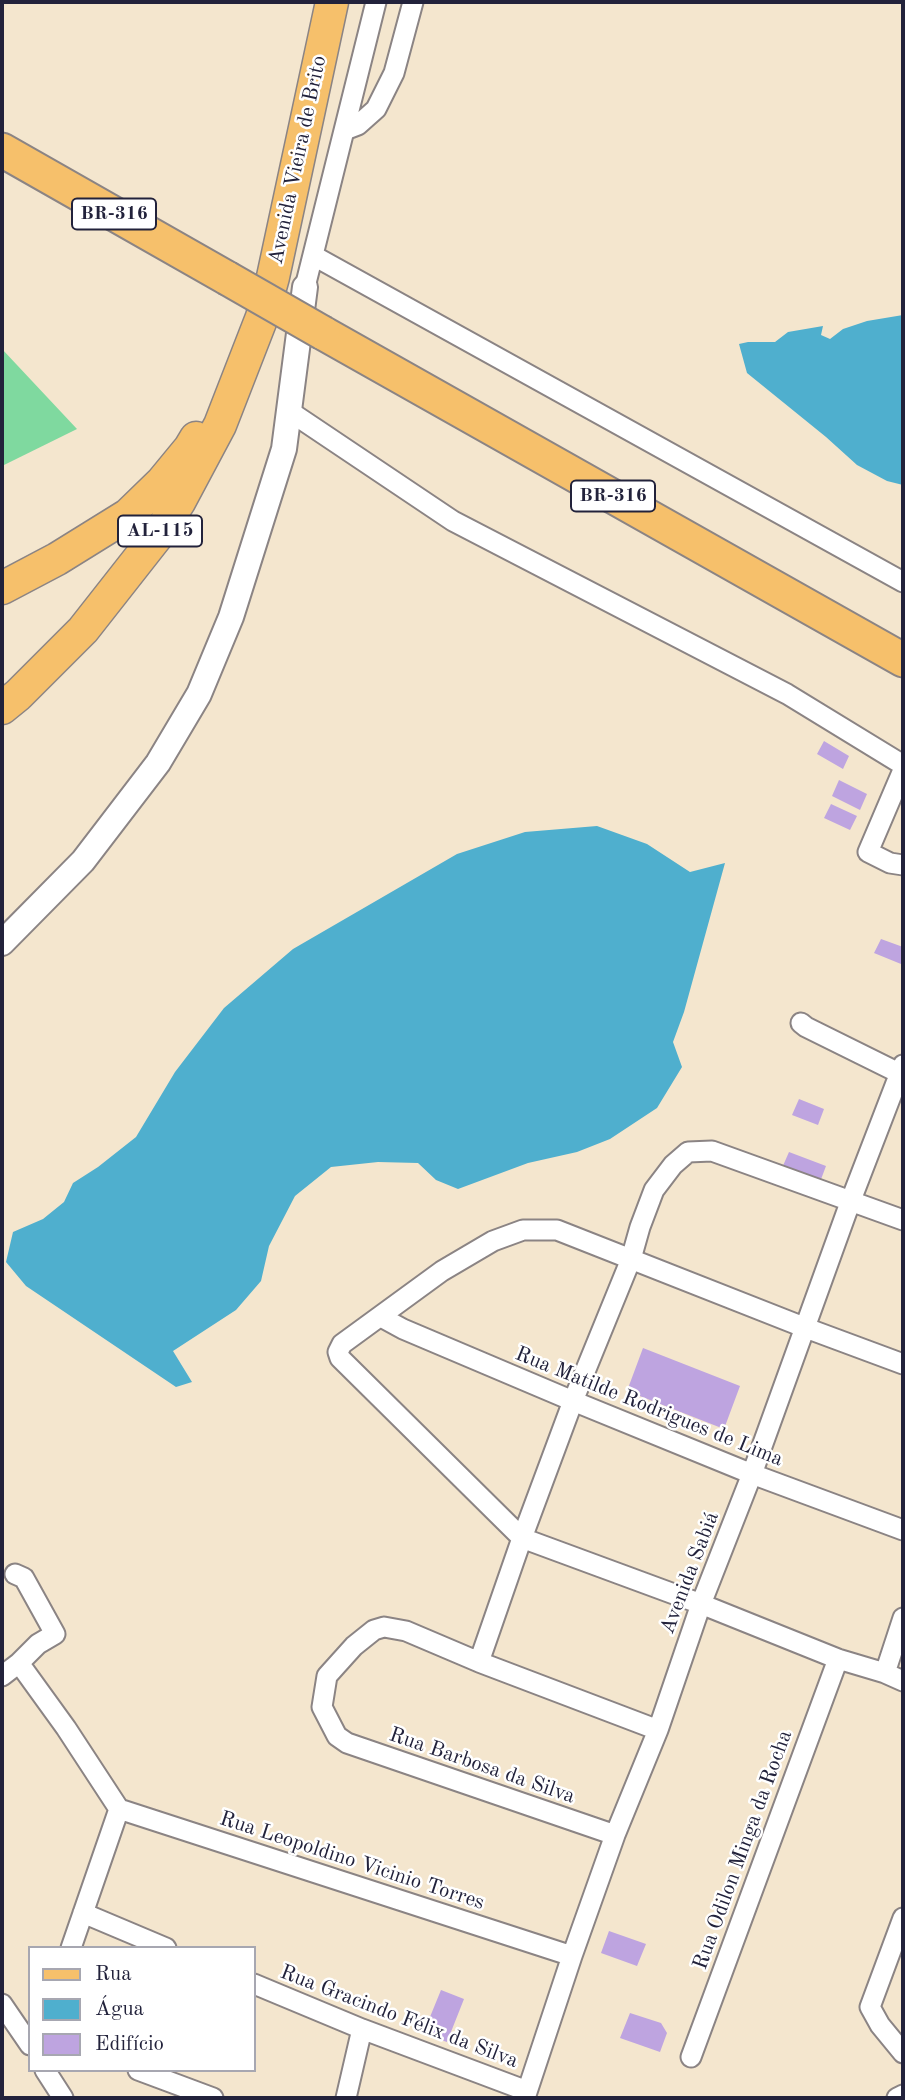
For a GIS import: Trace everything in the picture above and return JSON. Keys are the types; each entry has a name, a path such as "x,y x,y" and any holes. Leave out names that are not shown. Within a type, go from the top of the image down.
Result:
{"highway":[{"name":"BR-316","path":"2,150 903,660"}],"main road":[{"name":"Avenida Vieira de Brito","path":"262,317 276,264 332,2"},
{"path":"2,588 57,559 128,515 162,482 190,448 262,317"},
{"name":"AL-115","path":"2,708 83,630 160,532 180,502 219,425 262,317"}],"street":[{"path":"2,943 83,861 158,763 199,694 231,617 284,449 305,287 376,2"},
{"path":"345,130 358,125 376,109 394,72 413,2"},
{"path":"314,256 903,582"},
{"path":"289,411 453,521 787,694 903,765"},
{"path":"903,770 868,852 890,863 903,865"},
{"path":"801,1023 902,1071"},
{"name":"Avenida Sabiá","path":"526,2095 615,1835 658,1730 701,1604 752,1474 851,1200 902,1071"},
{"path":"658,1730 479,1662 522,1538 573,1401 631,1259 654,1190 673,1164 688,1152 712,1151 903,1220"},
{"path":"903,1364 557,1230 523,1230 494,1241 442,1271 342,1343 338,1352 340,1358 522,1538 701,1604 838,1659 894,1677 903,1618"},
{"name":"Rua Matilde Rodrigues de Lima","path":"381,1317 403,1329 573,1401 752,1474 903,1530"},
{"path":"2,1676 38,1644 55,1634 24,1578 15,1574"},
{"name":"Rua Barbosa da Silva","path":"479,1662 406,1631 384,1627 374,1630 354,1646 327,1676 322,1707 337,1735 347,1743 615,1835"},
{"name":"Rua Odilon Minga da Rocha","path":"691,2057 838,1659"},
{"path":"19,1663 119,1809 72,1946"},
{"name":"Rua Leopoldino Vicinio Torres","path":"119,1809 572,1956"},
{"path":"83,1913 161,1946"},
{"path":"903,1918 870,2007 880,2025 903,2053"},
{"name":"Rua Gracindo Félix da Silva","path":"256,1985 526,2095"},
{"path":"2,2004 28,2043"},
{"path":"346,2098 362,2029"},
{"path":"46,2072 63,2098"},
{"path":"143,2072 213,2098"},
{"path":"897,2098 903,2095"}],"green space":[{"path":"2,349 77,429 2,466"}],"water":[{"path":"903,315 903,485 887,481 857,465 747,373 739,344 775,342 788,332 823,326 821,335 830,339 843,329 867,321"},
{"path":"597,826 647,844 690,872 725,863 684,1012 673,1042 682,1067 657,1108 610,1139 577,1152 528,1163 458,1189 436,1180 418,1163 378,1162 331,1167 295,1196 269,1246 261,1281 236,1310 173,1351 192,1382 176,1387 26,1286 6,1262 13,1232 43,1219 64,1202 73,1183 136,1137 175,1072 224,1008 293,949 457,854 525,832"}],"building":[{"path":"824,741 849,756 843,769 817,754"},
{"path":"839,780 867,794 860,810 832,796"},
{"path":"831,804 857,816 850,830 824,818"},
{"path":"881,939 903,947 901,964 874,953"},
{"path":"799,1099 824,1109 818,1125 792,1115"},
{"path":"789,1152 826,1166 820,1182 782,1168"},
{"path":"643,1348 740,1386 724,1429 627,1391"},
{"path":"609,1931 646,1944 637,1966 601,1953"},
{"path":"441,1990 464,1999 447,2042 423,2034"},
{"path":"630,2013 661,2023 667,2033 660,2052 620,2038"}]}
